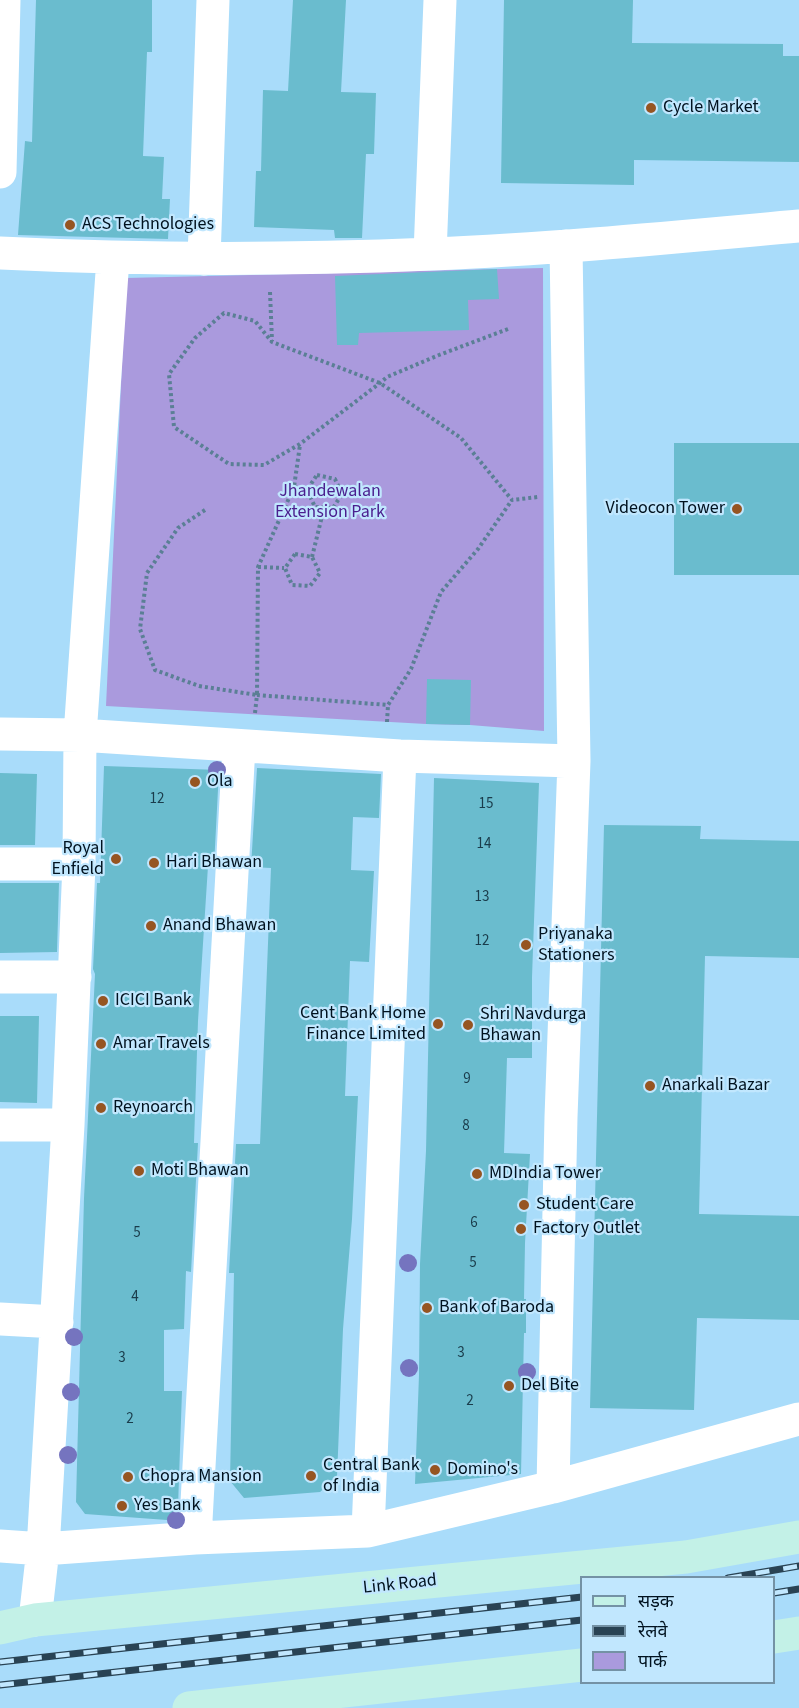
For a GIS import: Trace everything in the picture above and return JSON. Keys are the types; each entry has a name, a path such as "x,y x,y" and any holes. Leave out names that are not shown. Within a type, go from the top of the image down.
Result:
{"main road":[{"name":"Link Road","path":"0,1628 35,1620 686,1557 799,1537"},
{"path":"775,1637 799,1633"},
{"path":"189,1708 580,1665"}],"street":[{"path":"0,172 4,0"},
{"path":"204,259 213,0"},
{"path":"430,254 440,0"},
{"path":"0,253 204,259 430,254 566,246 799,226"},
{"path":"553,1487 561,1117 574,761 566,246"},
{"path":"35,1620 44,1549 68,1125 79,864 80,735 113,258"},
{"path":"0,734 247,733 400,756 574,761"},
{"path":"195,1538 247,733"},
{"path":"368,1531 400,756"},
{"path":"0,864 79,864"},
{"path":"0,977 75,977"},
{"path":"0,1125 68,1125"},
{"path":"0,1319 57,1322"},
{"path":"0,1546 44,1549 195,1538 368,1531 553,1487 799,1419"}],"path":[{"path":"270,285 272,342"},
{"path":"508,329 387,377 380,383 300,444 264,465 229,464 174,427 169,374 195,338 224,313 255,321 272,342 380,383 461,438 512,500"},
{"path":"247,733 257,695 258,567 294,488 300,444"},
{"path":"317,475 335,479 342,494 333,508 315,507 307,490 317,475"},
{"path":"294,488 307,490"},
{"path":"386,727 388,705 411,669 441,592 478,549 512,500 543,497"},
{"path":"285,568 292,585 310,586 320,573 312,557 324,508"},
{"path":"205,510 178,528 147,573 140,630 155,670 199,686 257,695 388,705"},
{"path":"285,568 295,554 312,557"},
{"path":"258,567 285,568"}],"green space":[{"name":"Jhandewalan Extension Park","path":"543,268 544,731 106,706 126,278"}],"building":[{"path":"36,0 152,0 152,52 147,52 143,156 164,157 162,199 170,199 168,239 18,235 25,141 32,142"},
{"path":"293,0 346,0 341,92 376,93 374,154 366,154 362,238 335,238 334,230 254,227 256,171 261,171 263,90 288,91"},
{"name":"Cycle Market","path":"504,0 633,0 632,43 783,44 783,56 799,56 799,162 634,160 634,185 501,183"},
{"path":"497,269 499,299 468,300 469,330 359,333 358,345 337,345 335,276"},
{"name":"Videocon Tower","path":"674,443 799,443 799,575 674,575"},
{"path":"427,679 471,680 470,725 426,724"},
{"path":"104,766 219,770 214,866 208,866 198,1021 194,1143 198,1143 191,1272 186,1271 184,1329 164,1330 164,1391 182,1391 178,1507 167,1520 85,1514 76,1502 84,1198"},
{"path":"257,768 381,774 379,818 353,817 351,870 374,871 369,962 350,961 345,1096 358,1096 352,1219 343,1329 337,1477 320,1492 244,1498 230,1481 234,1273 229,1273 236,1144 260,1144 271,868 251,867"},
{"path":"0,773 37,774 35,845 0,845"},
{"path":"434,778 539,783 532,977 532,1058 507,1058 504,1153 530,1154 525,1243 526,1333 524,1333 521,1474 415,1484 420,1264 426,1151"},
{"name":"Anarkali Bazar","path":"604,825 701,826 700,839 799,841 799,958 705,956 699,1214 799,1216 799,1320 697,1318 694,1410 590,1408"},
{"path":"0,883 59,883 57,952 0,953"},
{"path":"0,1016 39,1016 37,1103 0,1102"}],"railway":[{"path":"740,1576 799,1566"},
{"path":"775,1593 799,1589"},
{"path":"0,1662 580,1597"},
{"path":"0,1685 580,1620"}],"place":[{"name":"Cycle Market","path":"651,108"},
{"name":"ACS Technologies","path":"70,225"},
{"name":"Videocon Tower","path":"737,509"},
{"name":"Ola","path":"195,782"},
{"name":"Royal Enfield","path":"116,859"},
{"name":"Hari Bhawan","path":"154,863"},
{"name":"Anand Bhawan","path":"151,926"},
{"name":"Priyanaka Stationers","path":"526,945"},
{"name":"ICICI Bank","path":"103,1001"},
{"name":"Cent Bank Home Finance Limited","path":"438,1024"},
{"name":"Shri Navdurga Bhawan","path":"468,1025"},
{"name":"Amar Travels","path":"101,1044"},
{"name":"Anarkali Bazar","path":"650,1086"},
{"name":"Reynoarch","path":"101,1108"},
{"name":"Moti Bhawan","path":"139,1171"},
{"name":"MDIndia Tower","path":"477,1174"},
{"name":"Student Care","path":"524,1205"},
{"name":"Factory Outlet","path":"521,1229"},
{"name":"Bank of Baroda","path":"427,1308"},
{"name":"Del Bite","path":"509,1386"},
{"name":"Domino's","path":"435,1470"},
{"name":"Central Bank of India","path":"311,1476"},
{"name":"Chopra Mansion","path":"128,1477"},
{"name":"Yes Bank","path":"122,1506"}]}
